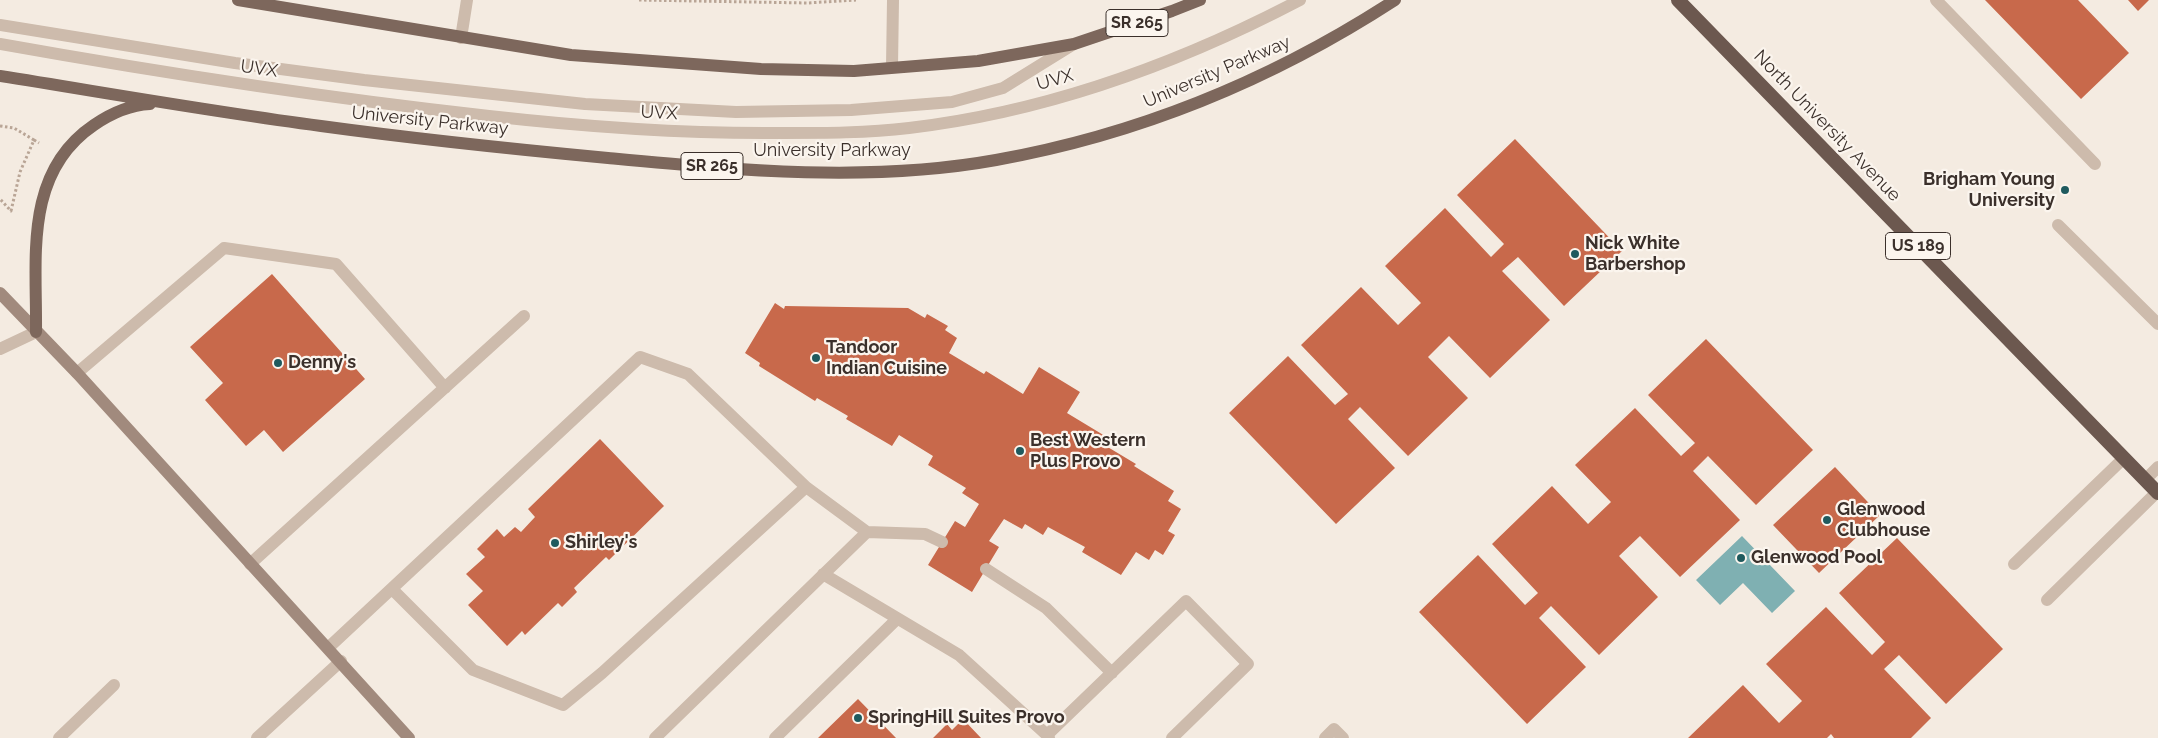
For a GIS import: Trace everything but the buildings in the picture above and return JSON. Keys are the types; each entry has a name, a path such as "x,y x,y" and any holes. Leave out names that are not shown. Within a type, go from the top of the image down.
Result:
{"highway":[{"name":"North University Avenue","path":"1678,0 2158,492"}],"main road":[{"name":"SR 265","path":"238,0 571,55 761,69 854,71 978,61 1074,44 1200,0"},
{"name":"University Parkway","path":"0,76 322,126 555,153 672,164 792,172 929,169 993,160 1056,148 1121,131 1204,101 1287,63 1346,32 1395,0"},
{"path":"36,332 39,211 44,189 53,168 66,149 82,133 102,120 122,110 138,106 168,103"},
{"path":"0,293 77,373 250,564 341,661 409,738"}],"street":[{"path":"461,38 467,0"},
{"path":"892,67 893,0"},
{"name":"UVX","path":"0,44 165,73 327,97 556,124 727,134 817,133 907,129 1018,108 1073,94 1134,75 1193,52 1252,26 1300,0"},
{"path":"1936,0 2095,164"},
{"path":"0,26 234,63 373,81 585,104 736,112 851,110 952,102 1003,88 1074,44"},
{"path":"2058,225 2158,324"},
{"path":"77,373 224,248 336,264 445,388"},
{"path":"250,564 524,316"},
{"path":"0,349 36,332"},
{"path":"328,648 640,357 688,374 806,487 867,532 925,534 942,542"},
{"path":"2014,564 2124,458"},
{"path":"2146,480 2158,467"},
{"path":"392,589 473,670 563,705 602,674 806,487"},
{"path":"2047,600 2158,492"},
{"path":"655,738 867,532"},
{"path":"986,570 1046,608 1112,673"},
{"path":"823,574 958,655 1048,737 1186,601 1248,664 1172,738"},
{"path":"775,738 897,619"},
{"path":"257,738 341,661"},
{"path":"59,738 114,685"},
{"path":"1325,738 1334,729 1343,738"}],"path":[{"path":"639,0 807,3 856,0"},
{"path":"0,126 14,128 39,143"},
{"path":"0,198 11,211 20,172 34,140"}],"water":[{"name":"Glenwood Pool","path":"1742,536 1795,591 1772,613 1743,583 1720,605 1696,580"}],"place":[{"name":"Brigham Young University","path":"2065,190"},
{"name":"Nick White Barbershop","path":"1575,254"},
{"name":"Tandoor Indian Cuisine","path":"816,358"},
{"name":"Denny's","path":"278,363"},
{"name":"Best Western Plus Provo","path":"1020,451"},
{"name":"Glenwood Clubhouse","path":"1827,520"},
{"name":"Shirley's","path":"555,543"},
{"name":"Glenwood Pool","path":"1741,558"},
{"name":"SpringHill Suites Provo","path":"858,718"}]}
